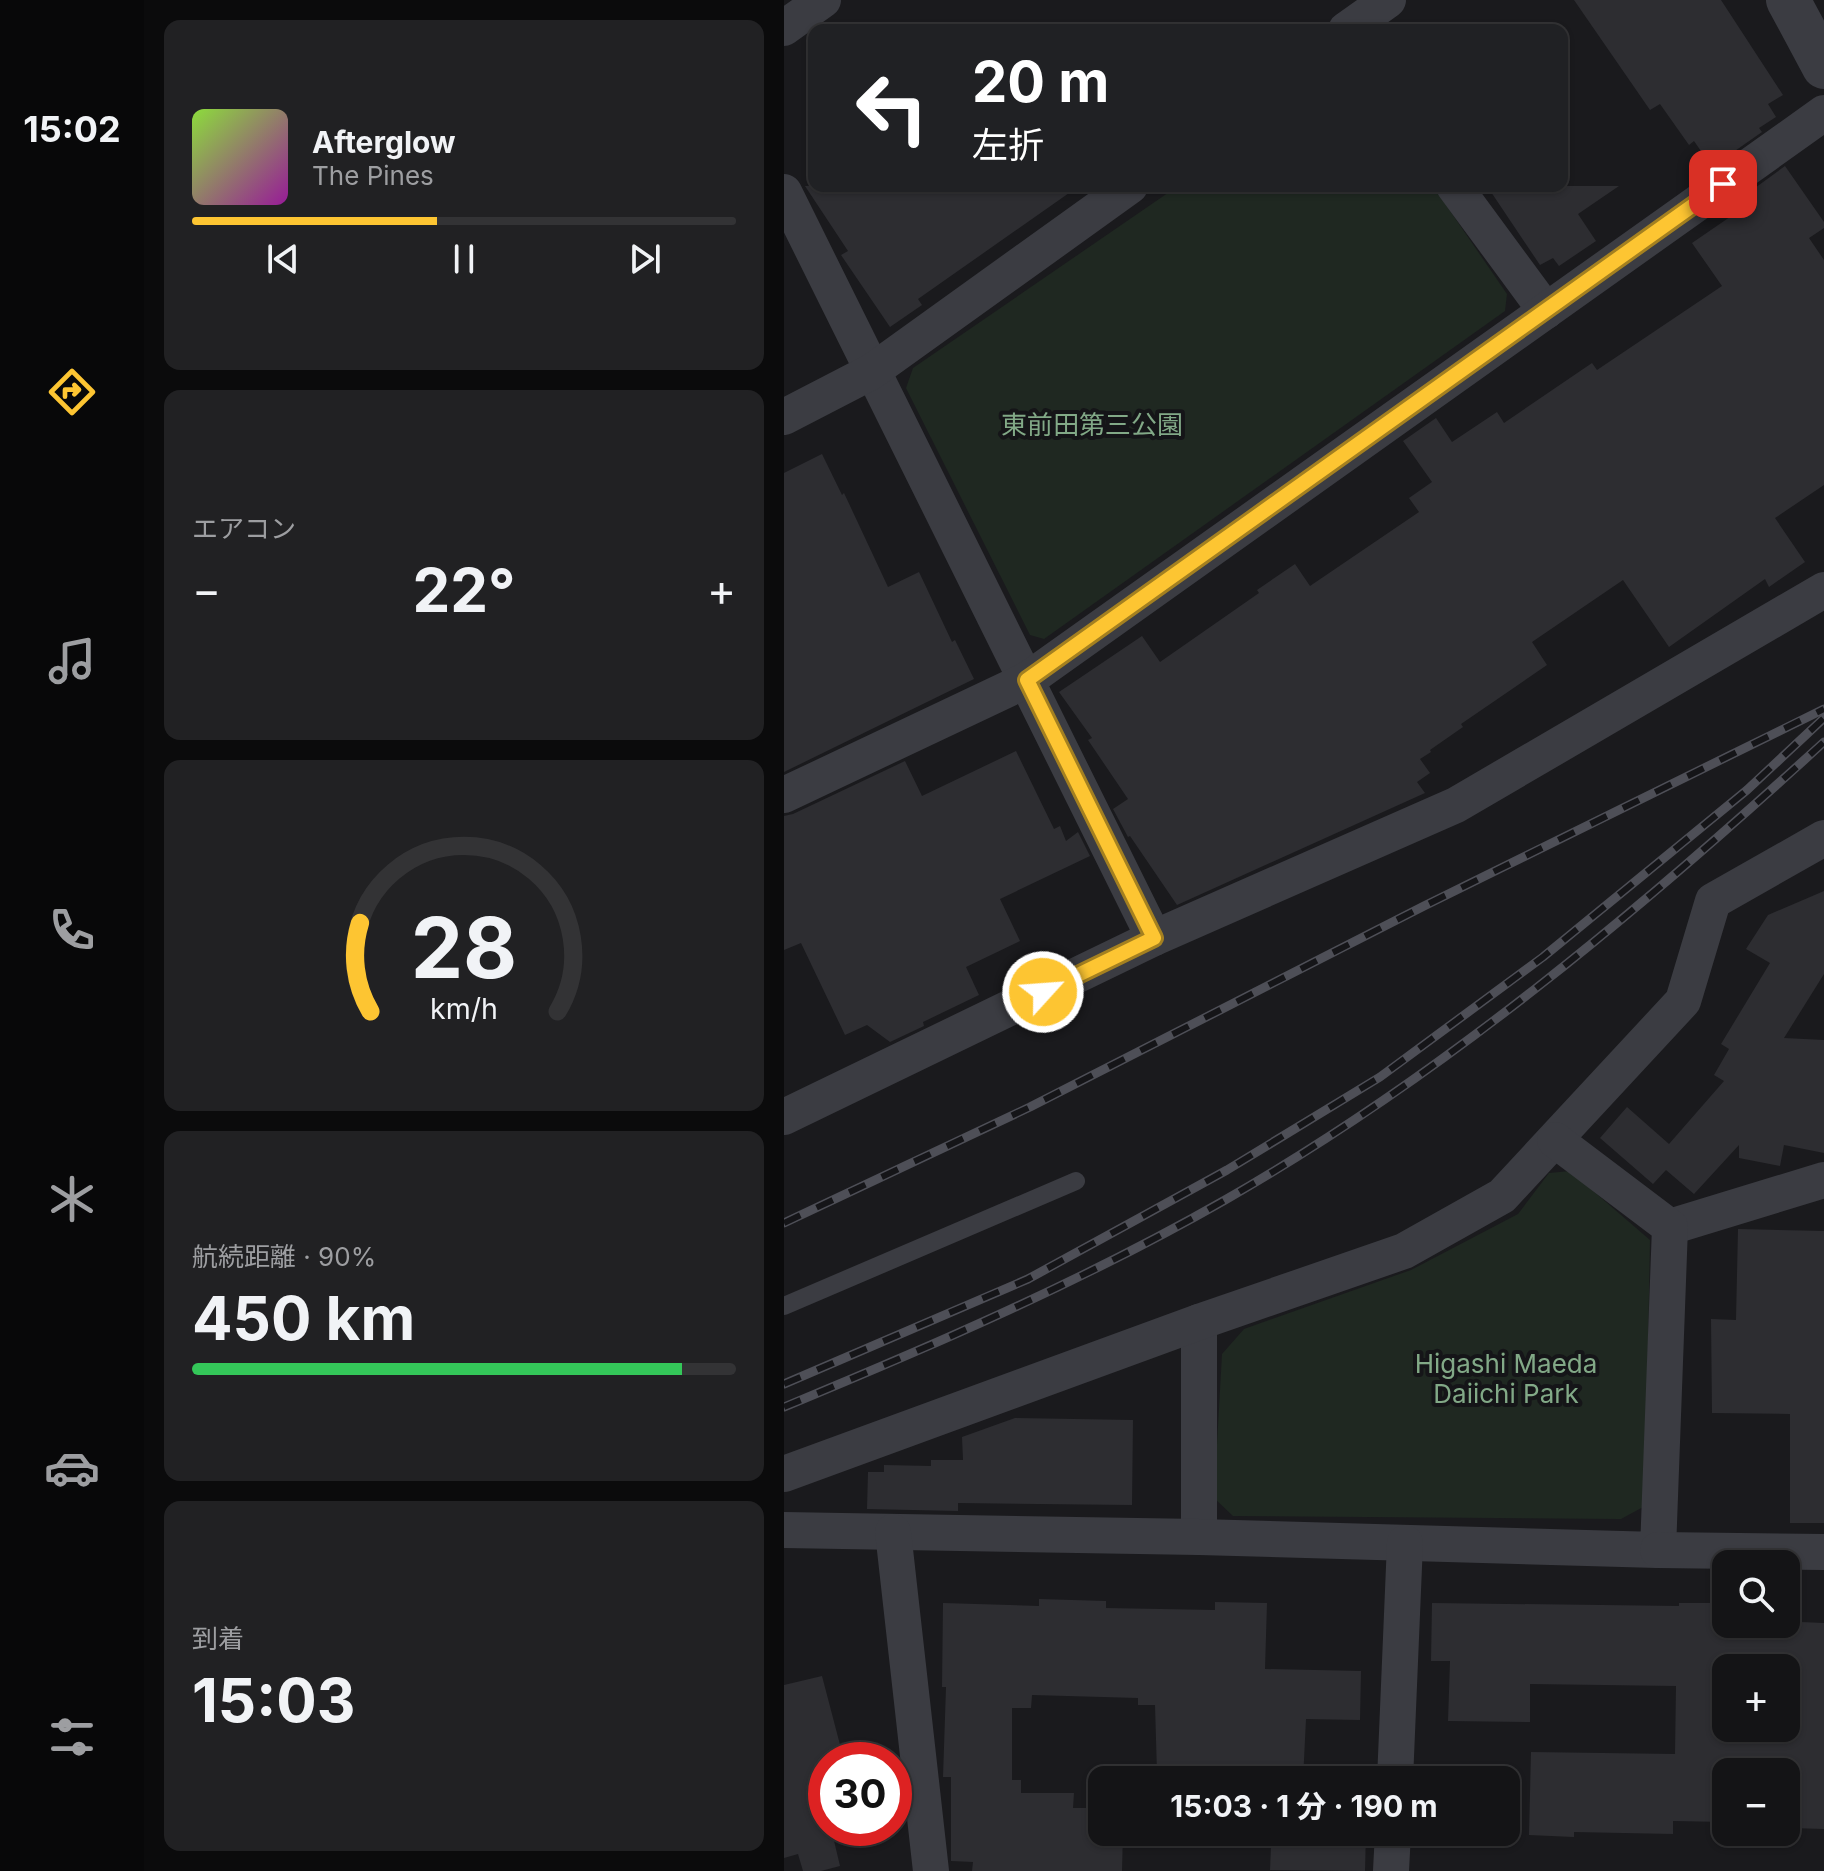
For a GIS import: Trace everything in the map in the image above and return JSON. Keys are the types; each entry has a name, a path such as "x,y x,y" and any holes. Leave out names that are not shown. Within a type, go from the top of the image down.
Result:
{"street":[{"path":"784,28 823,0"},
{"path":"1354,24 1388,0"},
{"path":"1788,0 1824,67"},
{"path":"784,795 1027,680 1824,113"},
{"path":"784,192 1154,938"},
{"path":"784,417 871,372 1122,192"},
{"path":"1458,192 1546,311"},
{"path":"784,1117 1154,938 1456,805 1824,590"},
{"path":"784,1474 1199,1322 1404,1251 1502,1196 1683,1001 1713,901 1824,838"},
{"path":"1555,1140 1670,1227"},
{"path":"1670,1227 1824,1180"},
{"path":"1658,1550 1670,1227"},
{"path":"1199,1322 1199,1537"},
{"path":"784,1530 1824,1552"},
{"path":"893,1532 931,1871"},
{"path":"1396,1766 1405,1543"},
{"path":"1391,1871 1392,1846"}],"lane":[{"path":"784,1306 1076,1181"}],"green space":[{"name":"東前田第三公園","path":"1169,192 1437,192 1507,294 1505,311 1044,639 1030,635 906,388 913,368"},
{"name":"Higashi Maeda Daiichi Park","path":"1570,1171 1650,1240 1645,1506 1621,1519 1233,1516 1214,1498 1222,1354 1244,1329 1411,1270 1518,1214 1549,1173"}],"building":[{"path":"1574,0 1721,0 1783,95 1768,104 1776,117 1759,128 1762,132 1712,167 1694,141 1689,145 1660,104 1650,110"},
{"path":"1785,166 1824,222 1824,228 1809,238 1824,260 1824,485 1775,518 1805,562 1769,587 1765,579 1669,647 1623,580 1532,642 1547,665 1461,724 1463,727 1420,759 1430,773 1417,782 1425,793 1177,905 1128,837 1113,809 1128,799 1088,740 1092,738 1059,692 1142,636 1160,662 1295,564 1310,586 1419,512 1409,498 1432,482 1403,441 1436,418 1452,442 1497,412 1504,423 1592,363 1597,370 1722,286 1692,243 1743,208 1737,201"},
{"path":"1568,186 1619,186 1578,214 1596,241 1559,266 1553,258 1540,265 1491,192 1568,192"},
{"path":"809,192 1070,192 918,299 922,305 890,327 841,255 848,251"},
{"path":"822,454 888,587 919,572 952,642 955,640 974,679 784,772 784,473"},
{"path":"1016,751 1054,829 1060,826 1066,841 1078,832 1090,856 1000,899 1020,941 966,967 979,995 890,1042 867,1025 845,1035 801,943 784,950 784,816 905,761 922,796"},
{"path":"1824,891 1824,974 1784,1038 1824,1040 1824,1153 1784,1145 1780,1166 1739,1158 1739,1145 1694,1194 1666,1170 1653,1184 1600,1138 1627,1107 1669,1144 1724,1081 1714,1075 1729,1049 1721,1044 1770,963 1746,949 1768,915"},
{"path":"1738,1229 1824,1231 1824,1523 1790,1523 1790,1414 1712,1413 1711,1319 1736,1320"},
{"path":"1015,1418 1133,1420 1132,1505 958,1503 958,1511 867,1509 868,1472 884,1472 884,1465 931,1466 931,1460 963,1460 962,1437"},
{"path":"1039,1599 1106,1601 1106,1608 1215,1610 1215,1602 1267,1603 1265,1669 1361,1671 1360,1720 1306,1719 1304,1766 1157,1766 1155,1705 1138,1705 1138,1698 1032,1695 1031,1708 1012,1708 1012,1780 1021,1780 1021,1793 1074,1793 1073,1808 1088,1808 1088,1846 1123,1846 1122,1871 972,1871 973,1862 951,1861 951,1777 943,1777 946,1687 942,1687 943,1603 1039,1606"},
{"path":"1432,1603 1679,1606 1679,1603 1712,1603 1712,1638 1800,1638 1801,1604 1801,1622 1824,1623 1824,1829 1800,1828 1800,1758 1712,1758 1712,1822 1673,1821 1673,1834 1574,1832 1574,1837 1529,1835 1531,1752 1675,1754 1676,1686 1530,1684 1530,1722 1448,1721 1450,1661 1431,1661"},
{"path":"822,1676 839,1742 808,1742 808,1846 835,1846 840,1866 821,1871 803,1871 798,1854 784,1858 784,1685"},
{"path":"1271,1846 1366,1846 1365,1871 1270,1870"}],"railway":[{"path":"784,1223 1030,1107 1424,906 1824,709"},
{"path":"784,1384 1028,1279 1227,1170 1380,1077 1543,957 1747,790 1824,718"},
{"path":"784,1407 1063,1285 1171,1230 1306,1151 1462,1045 1537,988 1683,867 1824,742"}],"route":[{"path":"1043,992 1154,938 1027,680 1723,184"}]}
